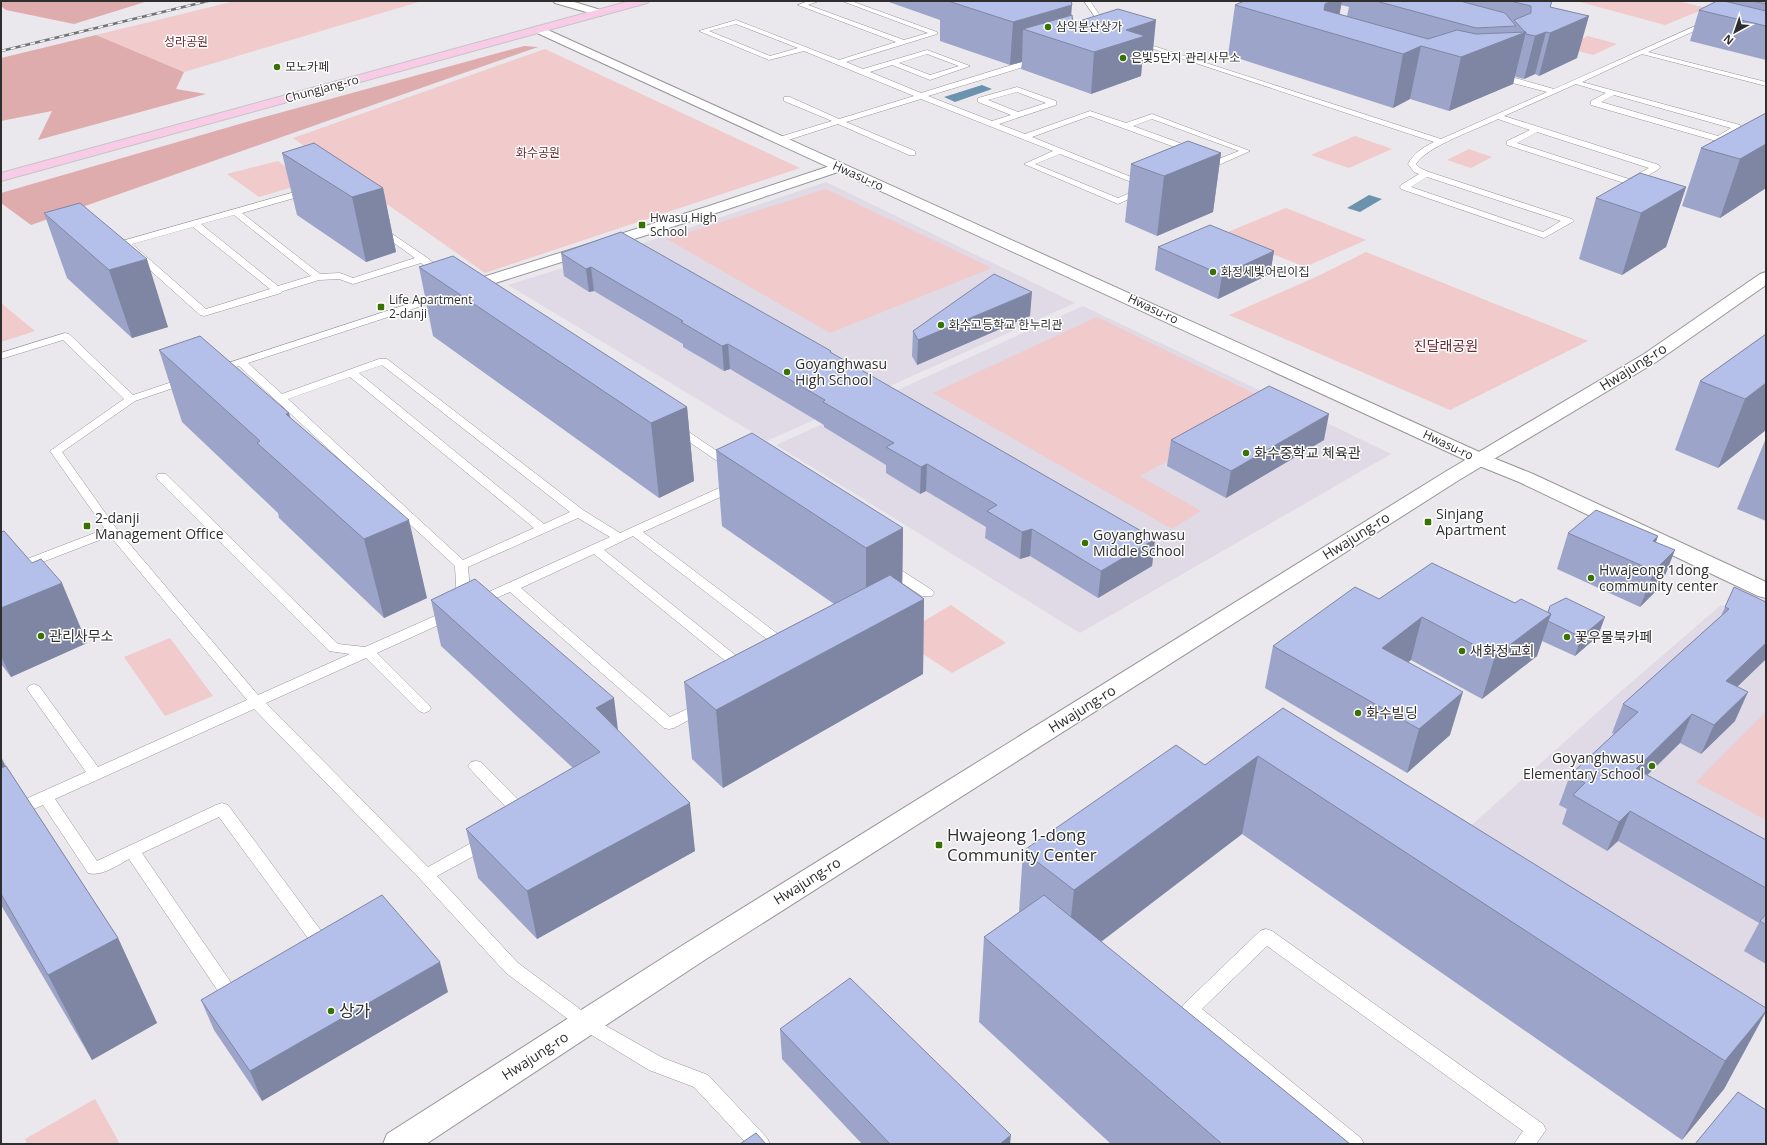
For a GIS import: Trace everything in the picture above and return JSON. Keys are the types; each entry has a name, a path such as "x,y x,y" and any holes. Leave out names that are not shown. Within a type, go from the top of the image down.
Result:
{"main road":[{"name":"Chungjang-ro","path":"1,177 643,1"}],"street":[{"path":"559,1 600,13"},
{"name":"Hwasu-ro","path":"540,30 1479,459 1526,478 1766,591"},
{"path":"476,284 714,209 839,167"},
{"name":"Hwajung-ro","path":"400,1144 693,953 1479,459 1650,358 1766,277"}],"lane":[{"path":"816,1 801,5 902,42"},
{"path":"839,62 935,33 845,1"},
{"path":"1087,1 1107,31 1112,33"},
{"path":"804,49 769,58 702,32 736,22 839,62 1024,137 1152,186 1118,201 1028,164 1060,151"},
{"path":"1426,174 1404,187 1544,235 1569,221 1426,174 1417,170 1412,164 1415,158 1423,150 1702,25 1716,27"},
{"path":"1126,38 1441,142"},
{"path":"862,72 927,52 966,66 930,78 892,63"},
{"path":"1641,52 1766,84"},
{"path":"779,140 1042,59"},
{"path":"1498,60 1508,80 1554,91"},
{"path":"1575,82 1614,92 1737,127 1719,139 1594,103 1614,92"},
{"path":"992,124 1018,115 1053,102 1017,89 981,100 1018,115"},
{"path":"787,99 912,153"},
{"path":"1024,137 1090,113 1221,161 1246,151 1152,116 1126,126"},
{"path":"1498,117 1537,129 1656,167 1630,182 1510,143 1537,129"},
{"path":"212,321 125,243 322,188"},
{"path":"236,212 318,277"},
{"path":"194,223 278,291"},
{"path":"372,224 452,280"},
{"path":"204,313 278,291 318,277 340,276 353,281 423,259"},
{"path":"449,293 131,399 56,451 112,531 256,702 426,874 512,968 586,1023 656,1064 701,1080 760,1144"},
{"path":"1,356 65,336 131,399"},
{"path":"280,398 384,361 579,513 620,538"},
{"path":"241,362 461,565 464,608"},
{"path":"351,372 542,529"},
{"path":"1,817 620,538 742,475 667,422"},
{"path":"162,477 334,648 368,652 424,708"},
{"path":"461,565 579,513"},
{"path":"1,574 112,531"},
{"path":"634,531 797,655 790,659"},
{"path":"595,549 755,677 748,681"},
{"path":"882,563 927,593"},
{"path":"512,587 669,724 715,699"},
{"path":"34,689 96,775"},
{"path":"426,874 526,819 476,766"},
{"path":"46,797 94,869 222,809 316,936"},
{"path":"132,851 224,986"},
{"path":"1354,1144 1190,1009 1266,936 1536,1130 1524,1144"}],"shaded area":[{"path":"1,1 145,2 74,24 6,10 1,6"},
{"path":"96,35 184,72 176,89 206,94 38,140 52,111 1,121 1,58"},
{"path":"524,46 538,47 31,225 1,203 1,193 257,119"},
{"name":"Goyanghwasu High School","path":"826,182 1075,303 767,441 508,285 662,237"},
{"name":"Goyanghwasu Middle School","path":"1083,306 1391,454 1080,633 776,445"},
{"name":"Goyanghwasu Elementary School","path":"1721,605 1766,626 1766,1017 1455,840 1619,693"}],"green space":[{"name":"성라공원","path":"235,1 422,1 184,72 96,35"},
{"path":"1678,1 1707,8 1665,25 1580,2"},
{"path":"1588,36 1617,44 1593,55 1563,47"},
{"name":"화수공원","path":"545,49 800,168 485,273 293,138"},
{"path":"1355,136 1392,149 1349,168 1311,155"},
{"path":"1469,149 1492,157 1471,168 1447,160"},
{"path":"278,161 307,183 259,197 227,174"},
{"path":"826,189 992,268 830,333 667,239"},
{"path":"1286,208 1366,240 1305,267 1223,234"},
{"name":"진달래공원","path":"1366,252 1588,341 1450,410 1229,315 1316,277"},
{"path":"1,303 35,331 1,342"},
{"path":"1097,317 1274,403 1140,476 1201,511 1172,529 933,393"},
{"path":"951,605 1006,643 952,673 897,637"},
{"path":"170,638 213,696 165,716 124,657"},
{"path":"1766,712 1766,820 1696,782"},
{"path":"95,1099 119,1142 116,1144 27,1144 25,1139"}],"water":[{"path":"982,85 992,89 955,102 944,97"},
{"path":"1369,195 1382,199 1360,212 1347,208"}],"building":[{"path":"948,1 1071,1 1072,5 1013,22"},
{"path":"1244,1 1333,1 1325,4 1324,10 1428,39 1457,30 1476,34 1526,32 1461,57 1421,46 1403,54 1235,5"},
{"path":"1376,1 1460,1 1505,13 1516,26 1476,28"},
{"path":"1510,1 1552,1 1550,7 1589,16 1550,33 1546,32 1535,36 1526,34 1526,32 1514,20 1531,13 1531,6"},
{"path":"1717,1 1724,1 1766,11 1766,26 1699,10"},
{"path":"1752,1 1766,1 1766,4"},
{"path":"1118,9 1156,20 1126,30 1145,36 1094,52 1023,29 1072,15 1073,23"},
{"path":"1766,113 1766,144 1740,159 1701,148"},
{"path":"1188,141 1221,153 1164,176 1131,164"},
{"path":"314,143 383,188 352,197 282,153"},
{"path":"1640,173 1686,187 1641,213 1596,198"},
{"path":"80,203 147,259 109,270 44,213"},
{"path":"1210,225 1274,251 1222,275 1158,247"},
{"path":"621,232 831,351 830,352 1155,539 1101,571 1032,529 1022,532 987,511 997,505 927,464 921,467 886,447 894,443 823,402 825,400 728,344 722,346 681,322 683,321 591,267 586,269 561,253"},
{"path":"453,256 687,407 651,423 419,267"},
{"path":"994,274 1032,292 918,340 913,331"},
{"path":"1766,334 1766,383 1745,399 1700,381"},
{"path":"200,336 289,413 286,414 409,520 364,539 257,443 260,441 159,350"},
{"path":"1269,386 1329,414 1231,471 1171,440"},
{"path":"752,433 903,528 866,548 716,450"},
{"path":"1596,510 1658,536 1653,541 1675,550 1654,571 1568,533"},
{"path":"4,531 32,563 41,559 62,583 1,608 1,532"},
{"path":"1432,563 1515,603 1521,599 1551,614 1495,656 1422,617 1382,648 1463,692 1419,729 1273,646 1355,587 1379,599"},
{"path":"890,575 924,599 716,710 684,682"},
{"path":"475,579 614,698 596,708 690,803 527,891 466,829 600,752 431,600"},
{"path":"1734,587 1766,602 1766,643 1726,681 1748,692 1714,725 1692,714 1636,769 1766,840 1766,888 1630,811 1619,822 1573,795 1585,783 1570,775 1638,712 1623,704 1729,609 1725,607"},
{"path":"1566,598 1605,617 1581,637 1548,621 1551,614 1548,612 1550,606"},
{"path":"1283,708 1766,1008 1766,1011 1725,1061 1258,756 1074,890 1023,851 1176,745 1205,765"},
{"path":"6,766 118,938 48,975 1,894 1,768"},
{"name":"상가","path":"382,895 440,962 250,1071 201,1000"},
{"path":"1044,895 1350,1144 1222,1144 984,937"},
{"path":"1766,914 1766,925 1760,921"},
{"path":"850,978 1011,1135 1000,1144 890,1144 780,1029"},
{"path":"1738,1092 1766,1110 1766,1144 1695,1144"},
{"path":"756,1133 766,1144 740,1144"}],"railway":[{"path":"1,51 208,1"}],"place":[{"name":"삼익분산상가","path":"1048,27"},
{"name":"은빛5단지 관리사무소","path":"1123,58"},
{"name":"모노카페","path":"277,67"},
{"name":"Hwasu High School","path":"642,225"},
{"name":"화정세빛어린이집","path":"1213,272"},
{"name":"Life Apartment 2-danji","path":"381,307"},
{"name":"화수고등학교 한누리관","path":"941,325"},
{"name":"Goyanghwasu High School","path":"787,372"},
{"name":"화수중학교 체육관","path":"1246,453"},
{"name":"Sinjang Apartment","path":"1428,522"},
{"name":"2-danji Management Office","path":"87,526"},
{"name":"Goyanghwasu Middle School","path":"1085,543"},
{"name":"Hwajeong 1dong community center","path":"1591,578"},
{"name":"관리사무소","path":"41,636"},
{"name":"꽃우물북카페","path":"1567,637"},
{"name":"새화정교회","path":"1462,651"},
{"name":"화수빌딩","path":"1358,713"},
{"name":"Goyanghwasu Elementary School","path":"1652,766"},
{"name":"Hwajeong 1-dong Community Center","path":"939,845"},
{"name":"상가","path":"331,1011"}]}
